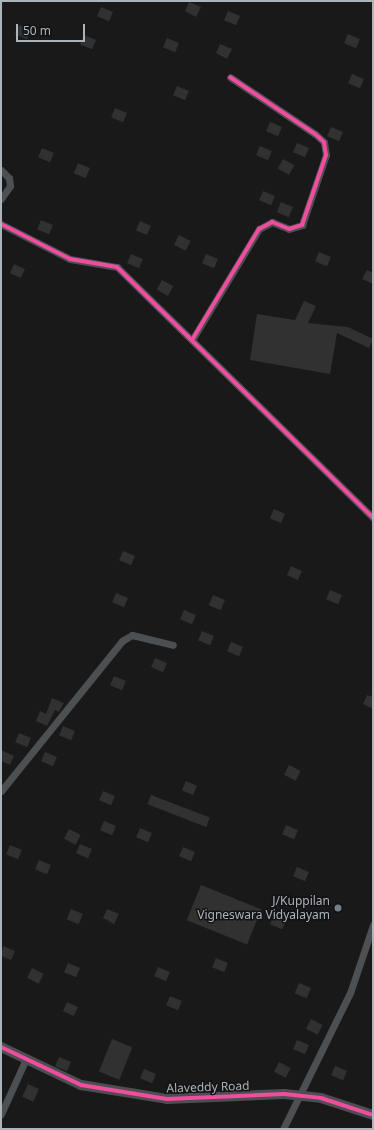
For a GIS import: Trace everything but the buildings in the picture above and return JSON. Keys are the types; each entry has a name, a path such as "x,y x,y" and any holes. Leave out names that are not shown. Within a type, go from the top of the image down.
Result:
{"street":[{"path":"192,340 259,229 272,222 289,229 302,225 326,155 324,142 315,134 230,77"},
{"path":"1,170 9,178 10,186 1,199"},
{"path":"1,224 70,259 117,267 373,518"},
{"path":"1,791 122,641 132,635 173,645"},
{"path":"283,1129 301,1096 350,993 373,925"},
{"name":"Alaveddy Road","path":"1,1047 81,1085 167,1099 301,1096 321,1098 373,1115"},
{"path":"1,1114 26,1059"}],"cycle path":[{"path":"192,340 259,229 272,222 289,229 302,225 326,155 324,142 315,134 230,77"},
{"path":"1,224 70,259 117,267 373,518"},
{"path":"1,1047 81,1085 167,1099 284,1094 321,1098 373,1115"}],"place":[{"name":"J/Kuppilan Vigneswara Vidyalayam","path":"338,908"}]}
